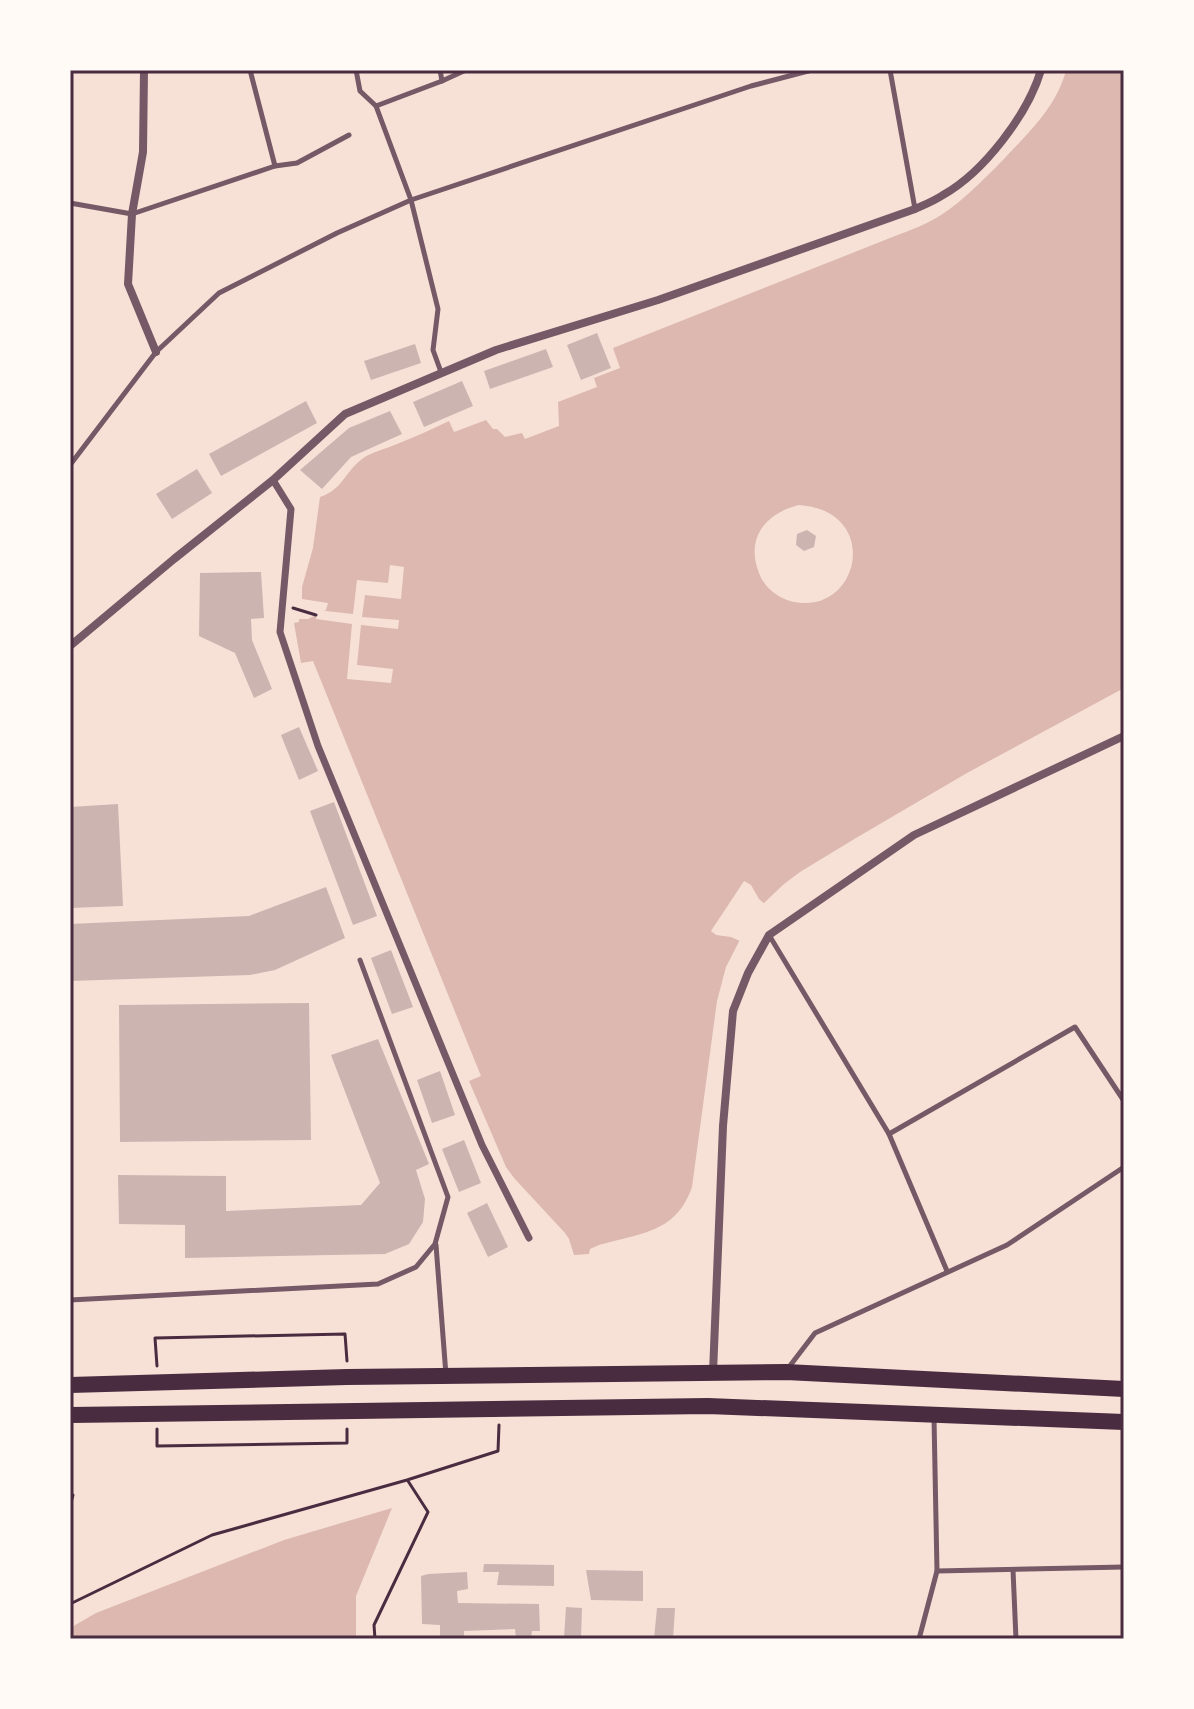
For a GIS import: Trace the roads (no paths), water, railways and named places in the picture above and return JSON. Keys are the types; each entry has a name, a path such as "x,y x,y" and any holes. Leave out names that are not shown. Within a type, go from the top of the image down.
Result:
{"main road":[{"path":"70,1385 347,1377 786,1372 1124,1389"},
{"path":"70,1415 708,1406 1124,1422"}],"street":[{"path":"144,70 143,152 132,214 128,284 156,352"},
{"path":"70,646 273,480 345,414 496,350 658,300 915,209 945,194 982,163 1015,125 1035,91 1041,70"},
{"path":"273,480 291,509 280,632 318,746 482,1145 529,1238"},
{"path":"713,1373 723,1126 733,1011 748,973 769,935 914,835 1124,736"}],"lane":[{"path":"250,70 275,166"},
{"path":"356,70 360,91 376,106 411,200 438,309 433,350 441,372"},
{"path":"440,70 442,81"},
{"path":"376,106 466,70"},
{"path":"70,465 156,352 219,293 337,233 411,200 751,86 812,70"},
{"path":"890,70 915,209"},
{"path":"70,203 132,214 275,166 297,163 349,135"},
{"path":"769,935 889,1134 947,1271"},
{"path":"360,960 448,1197 435,1244 446,1376"},
{"path":"889,1134 1075,1027 1124,1101"},
{"path":"786,1372 815,1333 1007,1245 1124,1167"},
{"path":"70,1300 378,1284 416,1267 435,1244"},
{"path":"919,1639 937,1571 934,1413"},
{"path":"937,1571 1124,1567"},
{"path":"1013,1570 1016,1639"}]}
